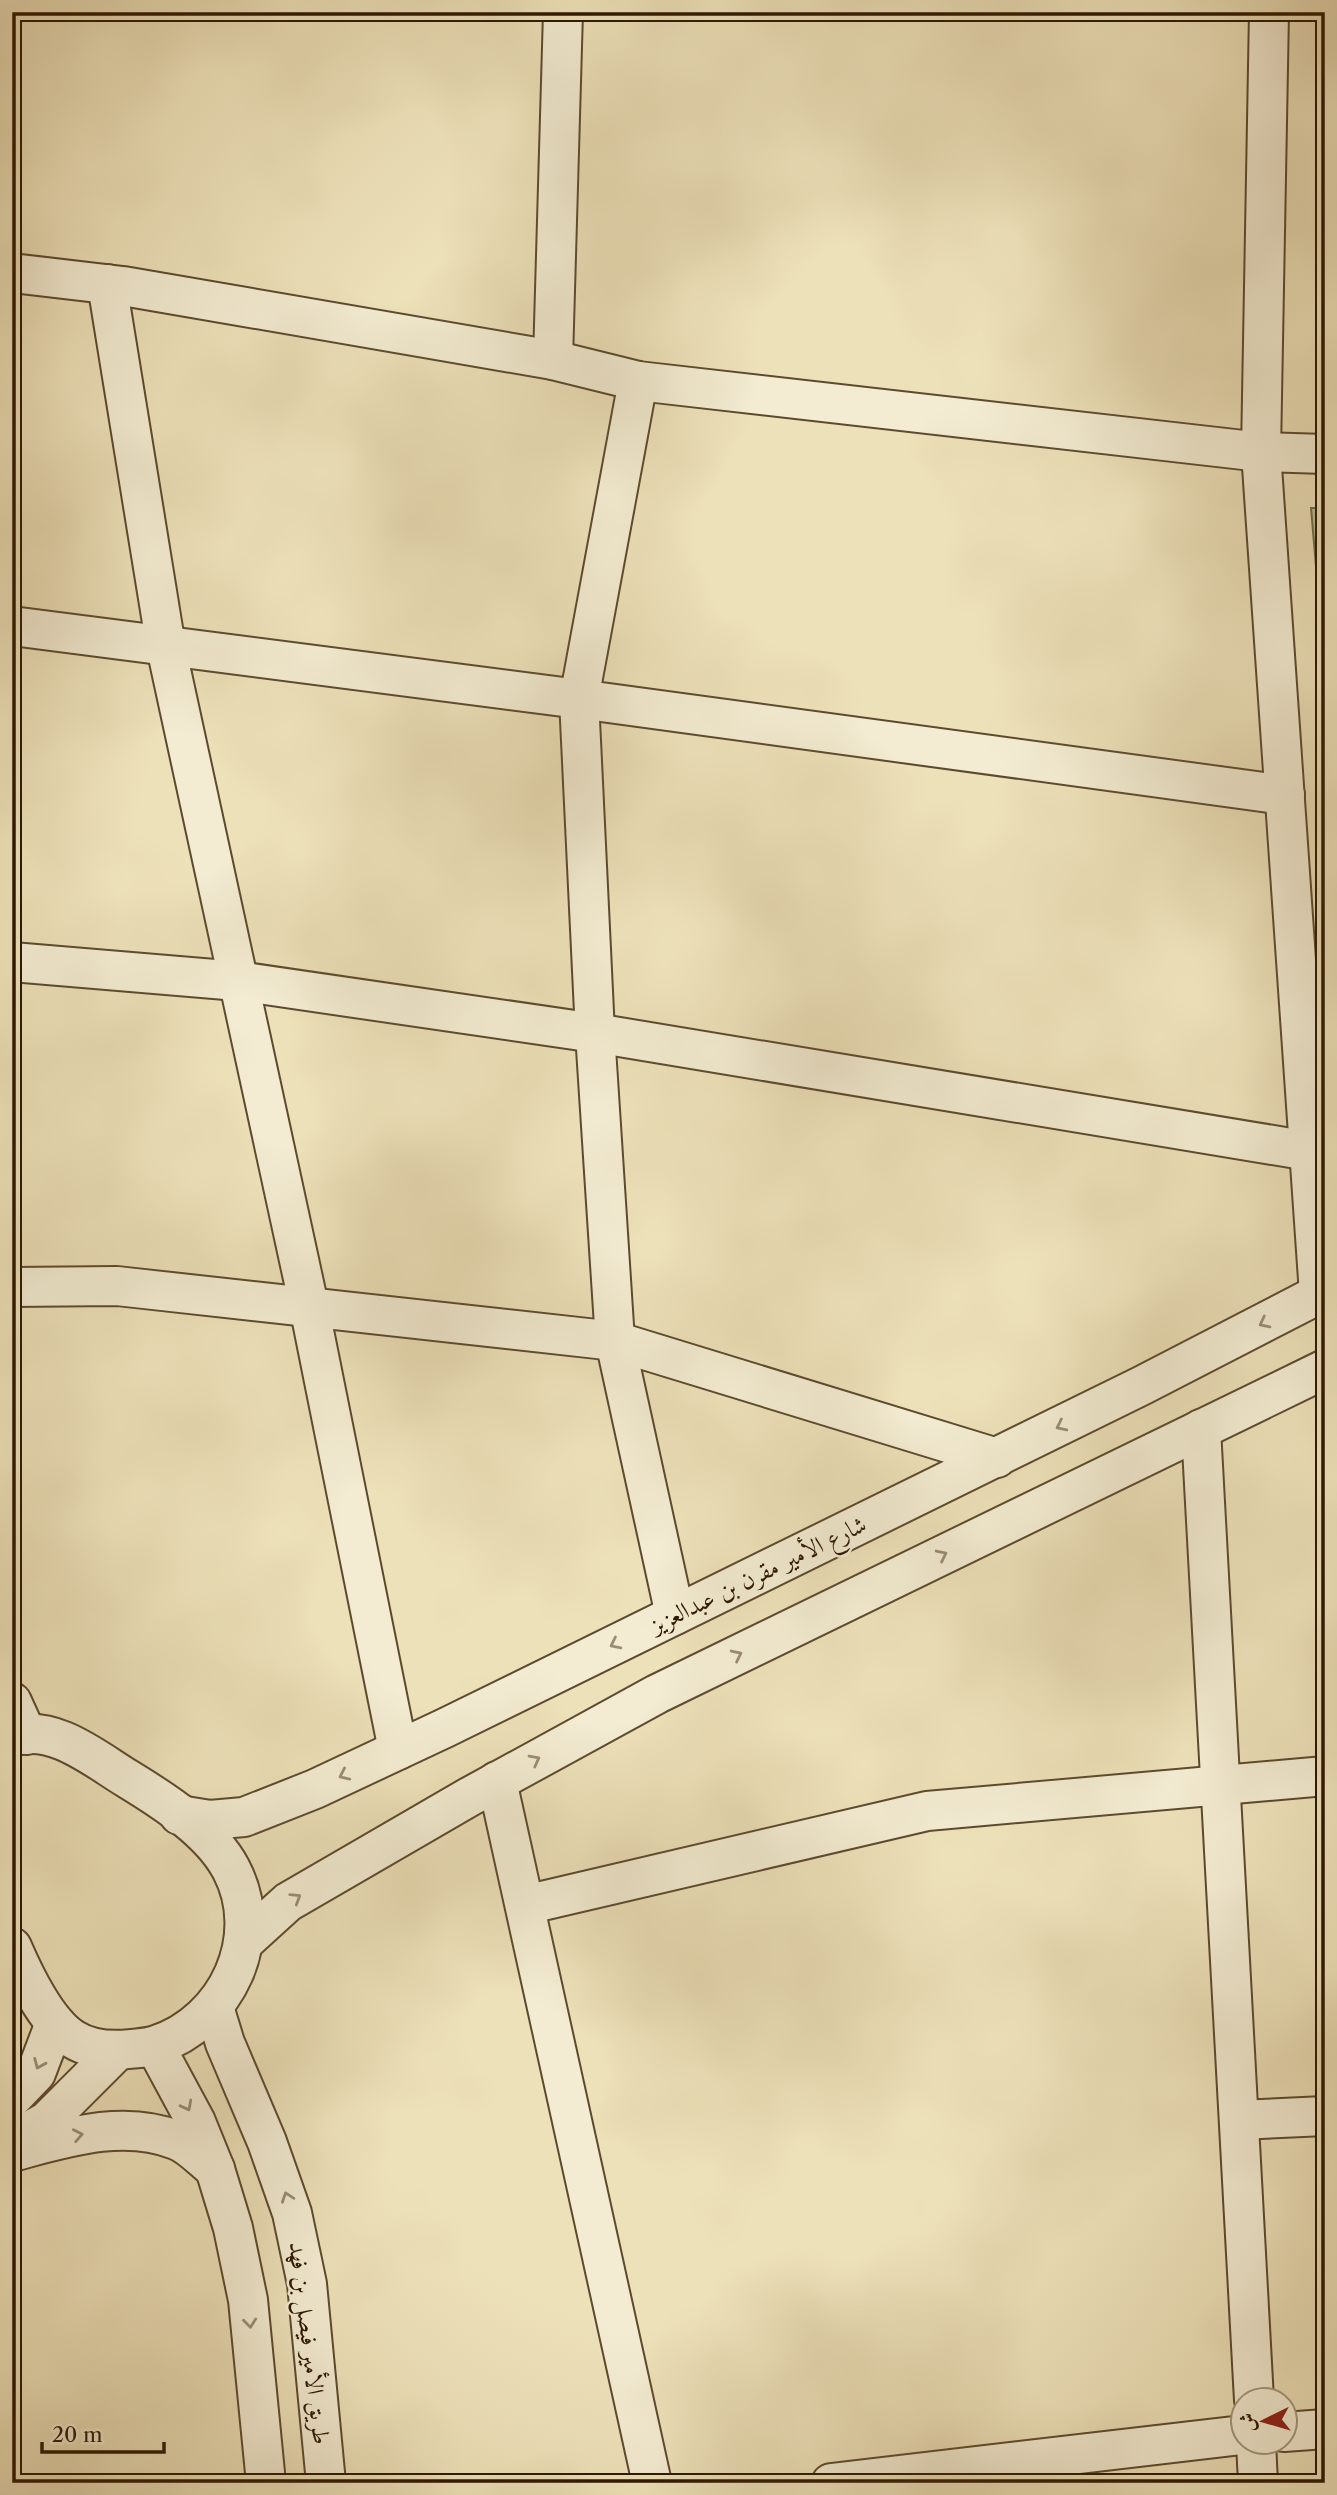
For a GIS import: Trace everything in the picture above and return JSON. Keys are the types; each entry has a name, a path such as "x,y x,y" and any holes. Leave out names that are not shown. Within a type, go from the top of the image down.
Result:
{"street":[{"path":"553,360 563,12"},
{"path":"1269,12 1261,452 1309,1151 1322,1293"},
{"path":"12,273 107,284 553,360 638,381 1261,452 1325,454"},
{"path":"107,284 166,647 309,1307 398,1750"},
{"path":"638,381 579,699 595,1033 615,1341 675,1615"},
{"path":"12,626 579,699 1285,795"},
{"path":"12,962 238,981 595,1033 1309,1151"},
{"path":"12,1287 117,1286 615,1341 997,1458"},
{"name":"شارع الأمير مقرن بن عبدالعزيز","path":"179,1815 210,1820 244,1817 315,1789 997,1458 1322,1293"},
{"path":"244,1942 288,1902 497,1781 670,1688 1325,1369"},
{"path":"1201,1429 1253,2386"},
{"path":"12,1947 24,1975 55,2023 71,2038 85,2046 117,2051 155,2046 185,2032 214,2007 230,1985 244,1942 243,1900 231,1869 208,1836 143,1789 71,1744 17,1725"},
{"path":"525,1905 927,1811 1325,1776"},
{"path":"497,1781 652,2483"},
{"name":"طريق الأمير فيصل بن فهد","path":"214,2007 225,2043 267,2142 292,2213 307,2284 326,2483"},
{"path":"12,2098 36,2073 55,2023"},
{"path":"155,2046 196,2122 215,2169 233,2228 248,2300 267,2483"},
{"path":"12,2141 47,2121 117,2051"},
{"path":"1239,2120 1325,2116"},
{"path":"12,2151 84,2133 139,2130 178,2141 215,2169"},
{"path":"1298,2431 1325,2430"},
{"path":"831,2483 1228,2437"},
{"path":"1257,2456 1258,2483"}],"green space":[{"path":"1311,508 1325,508 1325,672"}]}
